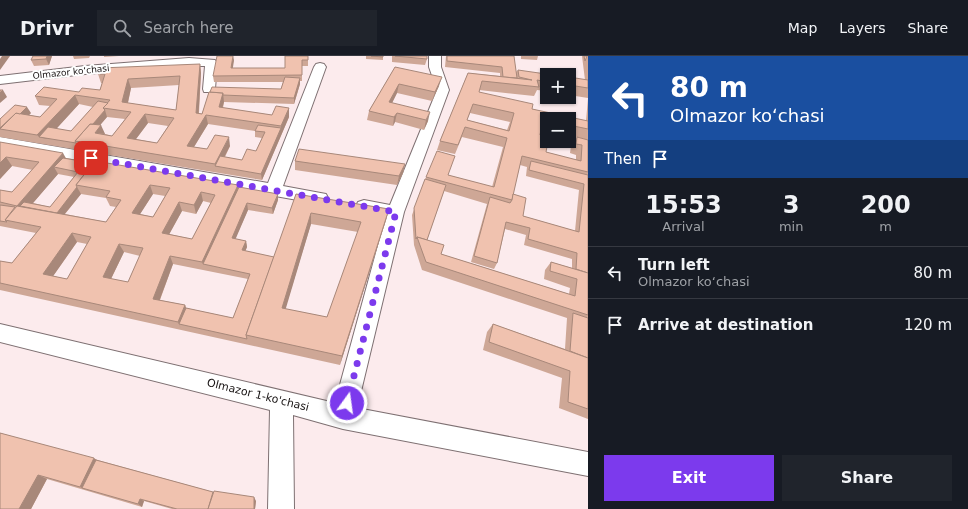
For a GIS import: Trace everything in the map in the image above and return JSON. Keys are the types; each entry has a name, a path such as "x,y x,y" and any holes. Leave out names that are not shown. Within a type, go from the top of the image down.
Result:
{"street":[{"path":"343,417 396,212 443,90 435,67 435,56"},
{"name":"Olmazor koʻchasi","path":"0,80 99,69 189,62 211,63 209,89"},
{"path":"273,190 320,67"},
{"path":"0,142 396,212"},
{"name":"Olmazor 1-ko'chasi","path":"0,332 343,417 588,464"},
{"path":"281,509 282,401"}],"building":[{"path":"33,56 47,56 46,59 31,60"},
{"path":"217,56 233,56 231,68 285,68 285,56 308,56 308,60 302,60 302,75 213,76"},
{"path":"395,56 427,56 427,59"},
{"path":"447,56 514,56 517,78 503,77 502,67 447,61"},
{"path":"200,64 196,113 202,114 209,92 223,93 219,107 272,115 276,106 289,108 281,126 206,115 187,146 207,149 215,135 229,137 215,164 75,141 90,124 101,125 95,133 112,136 131,112 103,108 110,100 75,95 37,135 0,129 16,113 40,117 57,99 35,96 44,87 79,92 82,88 100,90 105,74 98,74 100,68","holes":["180,76 176,110 122,102 128,79","145,114 174,118 157,143 127,138"]},
{"path":"395,67 442,77 435,92 399,84 389,102 430,112 426,120 397,113 394,117 369,111"},
{"path":"518,70 540,73 540,81 537,80 539,87 482,81 479,92 533,104 532,109 546,112 540,112 540,148 547,148 546,152 581,161 582,145 576,144 577,137 588,140 588,172 522,156 512,200 426,177 437,151 455,156 448,175 494,187 507,138 465,127 458,145 440,141 468,73 532,80 519,77","holes":["473,104 514,113 509,131 467,120"]},
{"path":"285,77 300,78 294,98 223,95 223,93 210,92 212,87 281,89"},
{"path":"576,78 588,80 588,88 576,86"},
{"path":"98,101 108,103 103,108 105,110 75,141 76,143 39,137 48,127 71,131"},
{"path":"15,105 27,107 20,114 16,113 0,128 0,119"},
{"path":"576,118 588,121 588,129 576,126"},
{"path":"258,125 281,128 261,174 215,166 220,156 242,160 247,149 256,151 265,132 255,131"},
{"path":"0,142 63,153 17,206 0,202 0,190 12,192 39,162 6,157 0,163"},
{"path":"299,149 405,164 399,176 295,161"},
{"path":"63,158 93,163 57,213 20,206 24,202 50,207 78,172 54,167"},
{"path":"95,161 238,185 202,262 170,256 153,299 185,305 178,322 0,283 0,261 12,263 41,227 5,220 17,206 106,222 121,200 106,197 110,191 76,185","holes":["150,185 170,188 153,217 132,213","201,192 215,195 192,239 162,233 179,202 194,205","72,233 91,237 67,279 43,274","119,244 143,248 128,282 103,277"]},
{"path":"531,161 588,175 588,273 576,269 577,253 528,239 530,228 506,222 497,263 474,256 490,197 510,203 513,194 526,198 523,216 579,232 584,184 529,170"},
{"path":"425,179 446,185 427,240 417,237 416,239 414,208"},
{"path":"239,187 278,194 272,208 247,203 232,238 246,241 242,250 274,257 246,335 247,339 179,324 186,308 233,318 250,274 203,264"},
{"path":"296,194 389,209 342,356 246,335","holes":["311,213 361,222 327,317 282,308"]},
{"path":"0,205 15,207 5,220 7,222 0,221"},
{"path":"417,237 444,245 441,254 575,296 577,279 550,271 551,262 588,273 588,315 426,262"},
{"path":"573,313 588,318 588,358 570,351"},
{"path":"493,324 588,358 588,409 568,402 570,371 489,342"},
{"path":"0,433 94,458 80,487 38,475 19,509 0,509"},
{"path":"96,460 213,492 208,509 177,509 140,499 138,504 82,488"},
{"path":"214,491 254,497 254,509 208,509"}],"route":[{"path":"91,158 396,212 347,403"}]}
